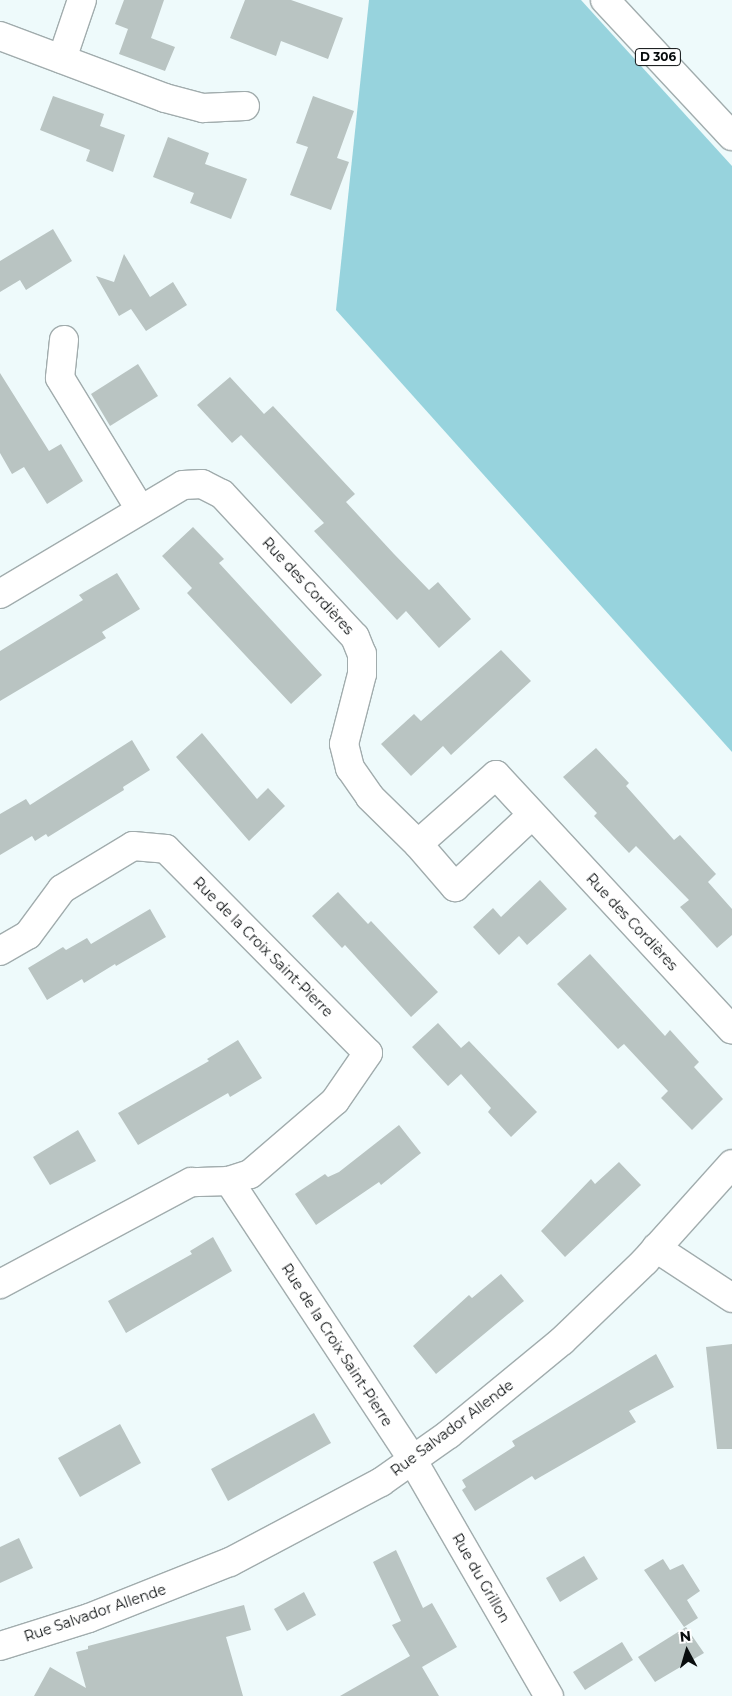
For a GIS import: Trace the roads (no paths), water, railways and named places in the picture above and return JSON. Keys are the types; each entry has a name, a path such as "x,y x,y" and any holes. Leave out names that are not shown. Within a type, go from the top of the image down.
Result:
{"street":[{"path":"62,59 82,0"},
{"name":"D 306","path":"605,0 732,136"},
{"path":"0,36 203,108 245,106"},
{"path":"64,340 60,378 140,509"},
{"name":"Rue des Cordières","path":"0,594 183,485 202,484 222,494 355,637 362,654 362,674 344,744 350,768 370,797 418,844 455,886 532,815"},
{"name":"Rue des Cordières","path":"418,844 496,775 732,1030"},
{"name":"Rue de la Croix Saint-Pierre","path":"0,951 28,935 62,889 133,846 166,849 368,1054 336,1102 250,1174 229,1181 191,1182 0,1284"},
{"name":"Rue Salvador Allende","path":"0,1646 107,1611 230,1562 382,1482 449,1434 562,1342 656,1248 732,1164"},
{"name":"Rue de la Croix Saint-Pierre","path":"229,1181 412,1460"},
{"path":"656,1248 732,1298"},
{"name":"Rue du Grillon","path":"412,1460 549,1696"}]}
